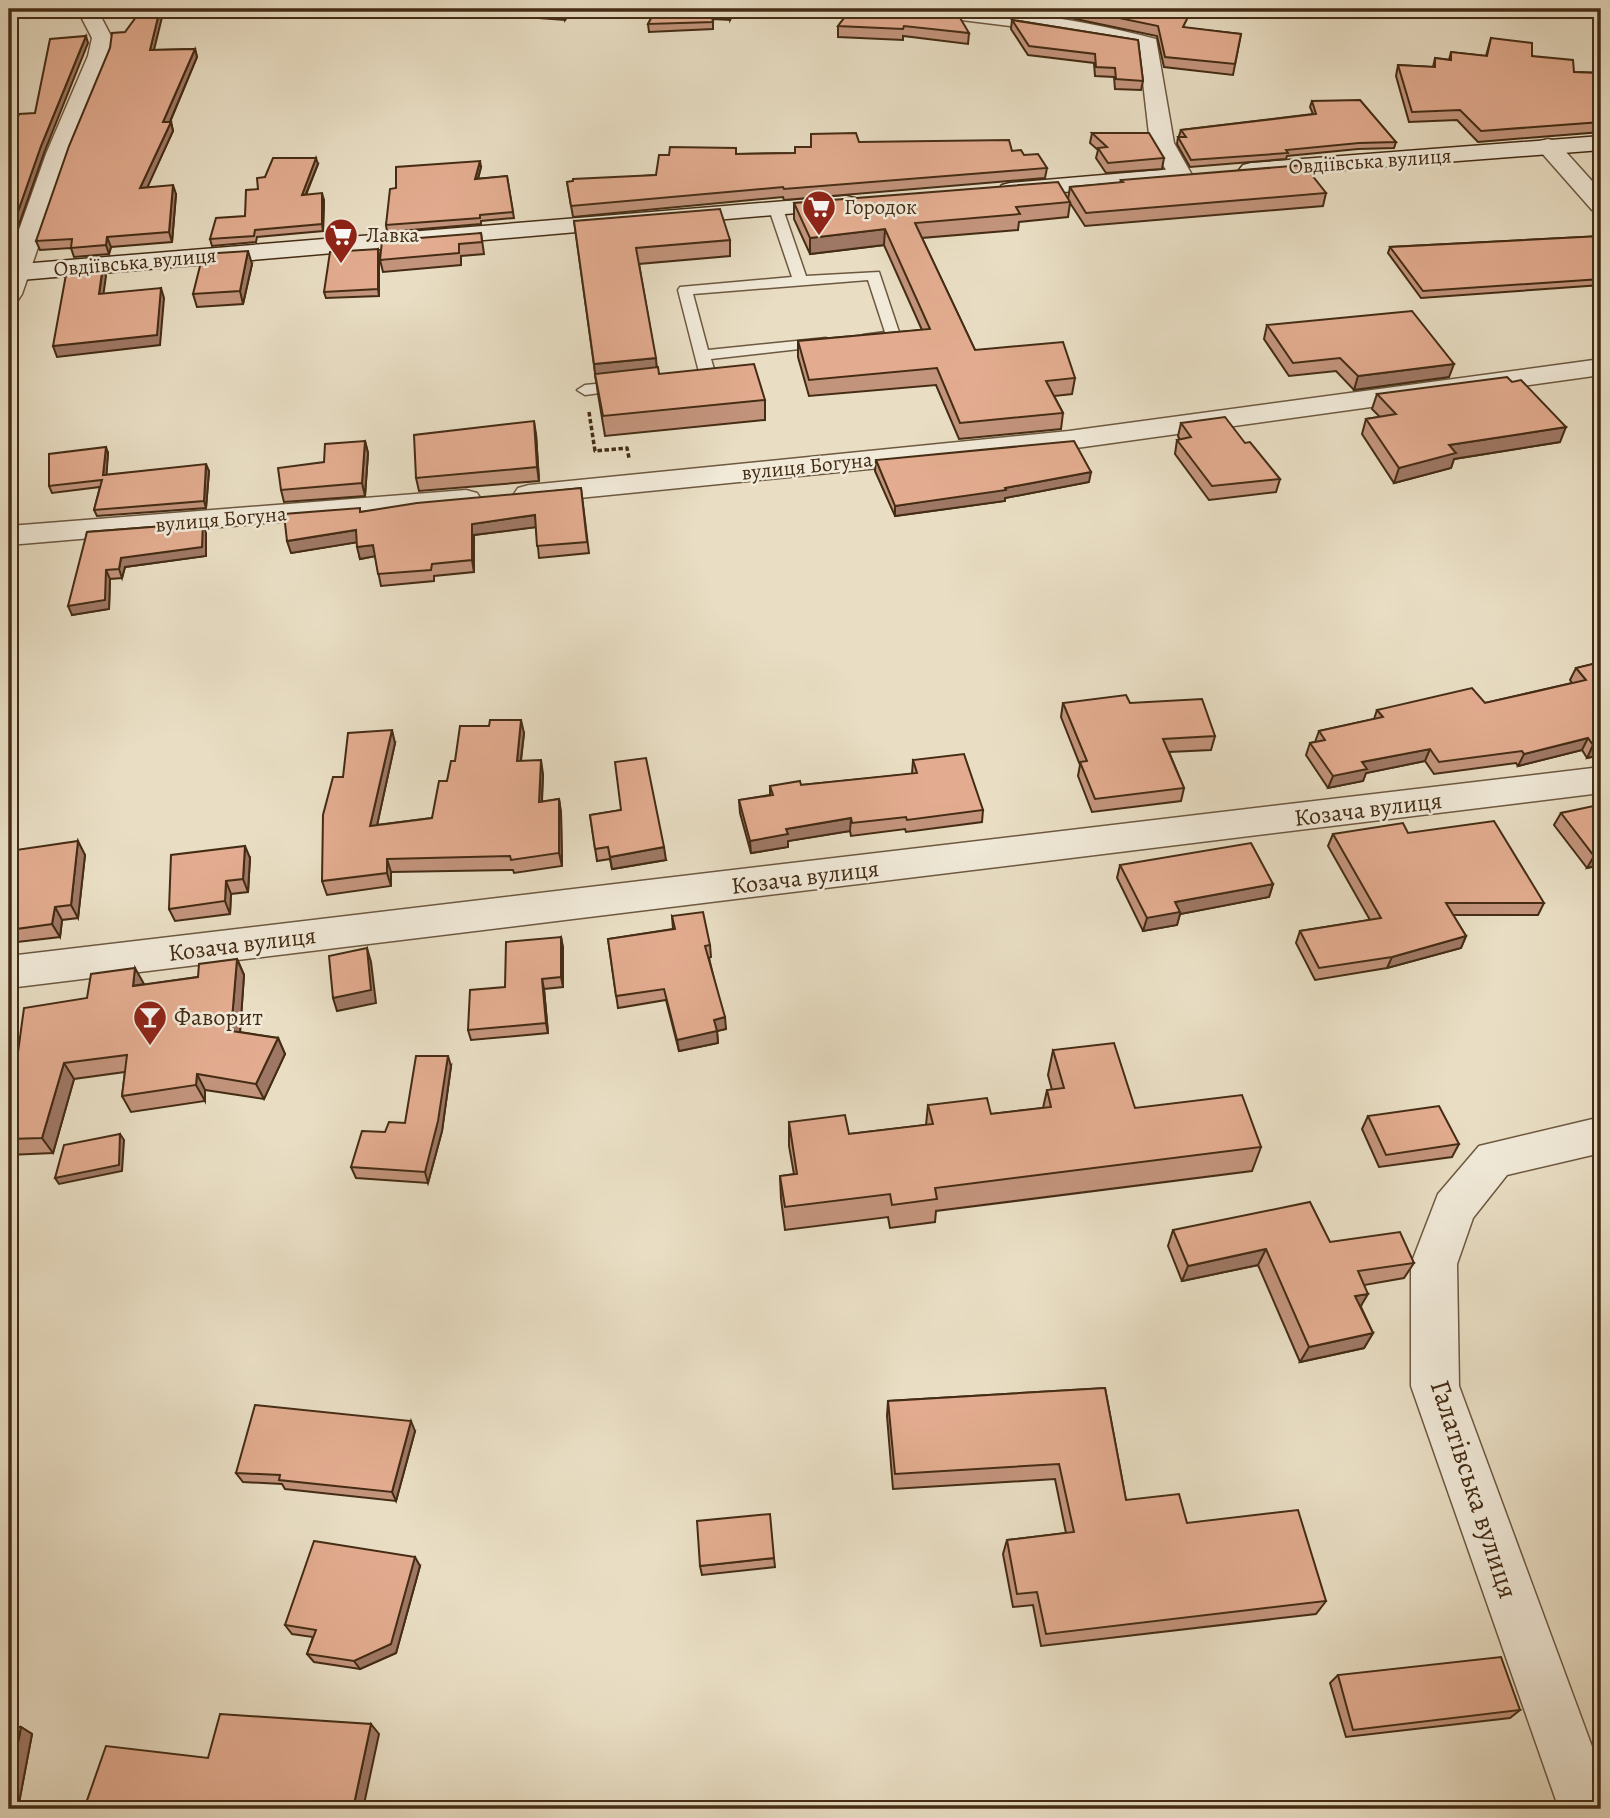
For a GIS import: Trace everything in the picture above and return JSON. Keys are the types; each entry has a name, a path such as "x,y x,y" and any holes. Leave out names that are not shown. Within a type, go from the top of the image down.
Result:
{"street":[{"path":"11,279 58,154 99,56 102,38 87,9"},
{"path":"921,9 1058,26 1149,43 1163,143 1180,176"},
{"path":"1058,26 1072,9"},
{"name":"Овдіївська вулиця","path":"985,192 1601,143"},
{"path":"1549,146 1601,205"},
{"name":"Овдіївська вулиця","path":"11,279 873,201"},
{"name":"вулиця Богуна","path":"9,536 633,483 1069,440 1601,367"},
{"name":"Козача вулиця","path":"9,972 1601,780"},
{"name":"Галатівська вулиця","path":"1587,1809 1435,1386 1434,1264 1454,1208 1494,1159 1601,1135"}],"lane":[{"path":"776,209 800,280"},
{"path":"667,381 708,376 685,290 874,275 893,335 703,355"},
{"path":"585,390 640,384"}],"path":[{"path":"585,390 595,451 627,448 633,483"}],"building":[{"path":"142,9 160,9 150,50 195,49 163,122 171,122 140,188 173,185 169,232 107,237 106,245 71,248 72,239 36,241 69,146 110,48 112,33 125,32"},
{"path":"516,9 566,9 564,12"},
{"path":"656,9 731,9 729,12 711,11 713,22 648,24"},
{"path":"851,9 956,11 969,33 904,26 903,29 838,26"},
{"path":"1076,9 1122,9 1188,17 1183,27 1241,34 1235,64 1165,57 1158,26"},
{"path":"1012,20 1138,40 1143,81 1116,79 1115,68 1096,67 1095,54 1029,46"},
{"path":"86,36 41,146 9,237 9,144 19,114 35,113 50,39"},
{"path":"1491,38 1532,43 1532,56 1573,60 1574,72 1601,73 1601,122 1481,131 1460,110 1412,112 1398,65 1435,67 1435,58 1451,60 1451,52 1487,56"},
{"path":"1360,100 1396,142 1359,143 1286,150 1288,153 1191,160 1178,137 1186,137 1181,130 1316,114 1312,101"},
{"path":"856,133 859,142 1009,140 1012,151 1021,150 1024,155 1038,154 1047,168 571,206 567,182 573,179 656,175 659,155 669,155 670,147 736,148 736,154 795,153 795,147 811,147 811,134"},
{"path":"1092,133 1149,133 1164,158 1108,163 1098,148 1107,147"},
{"path":"273,158 316,158 302,195 322,193 322,224 255,230 254,236 210,239 216,218 245,216 246,190 258,189 257,178 265,177"},
{"path":"480,161 475,179 507,176 513,212 480,215 480,218 386,225 390,189 396,188 396,167"},
{"path":"1304,165 1326,193 1086,213 1070,187 1123,182 1121,180"},
{"path":"1058,182 1070,202 1016,207 1020,214 915,223 975,350 1063,342 1075,378 1046,381 1063,413 960,423 937,368 809,380 798,341 930,329 885,229 810,238 794,203"},
{"path":"720,209 730,240 636,248 656,358 594,364 574,221"},
{"path":"481,233 482,242 459,244 459,253 380,260 382,241"},
{"path":"1601,236 1601,279 1423,291 1390,247"},
{"path":"378,249 378,289 324,292 330,252"},
{"path":"248,251 240,291 193,294 203,254"},
{"path":"103,266 99,294 161,288 157,335 53,346 67,269"},
{"path":"1412,311 1454,364 1358,376 1340,358 1293,363 1267,325"},
{"path":"754,364 765,400 603,416 595,374 658,367 659,374"},
{"path":"1507,377 1512,382 1521,380 1566,427 1449,445 1456,453 1399,468 1366,419 1396,414 1377,394"},
{"path":"1225,417 1245,443 1250,442 1280,479 1212,486 1177,440 1191,437 1181,423"},
{"path":"534,421 537,467 416,478 414,435"},
{"path":"365,441 362,483 281,490 278,468 324,462 325,444"},
{"path":"1074,441 1091,472 1005,488 1006,490 895,506 876,460"},
{"path":"106,447 103,475 206,464 204,501 94,510 102,480 49,486 49,454"},
{"path":"581,488 587,542 537,546 535,515 472,524 472,560 432,564 431,570 378,574 373,545 357,547 356,530 287,541 284,514 360,508 360,512 417,503"},
{"path":"203,523 202,547 121,558 119,569 106,570 105,600 68,606 87,532"},
{"path":"1601,662 1601,744 1593,745 1588,738 1524,754 1522,751 1439,762 1430,749 1362,762 1367,769 1333,776 1310,743 1325,740 1319,731 1383,717 1377,710 1472,688 1485,703 1586,680 1576,668"},
{"path":"1126,695 1130,703 1202,699 1215,736 1163,739 1184,788 1095,799 1080,762 1087,761 1063,703"},
{"path":"490,720 521,720 517,761 541,760 539,802 559,799 559,853 511,860 510,856 387,859 387,873 322,881 323,815 333,777 343,777 348,733 392,730 370,826 432,818 439,781 447,781 451,761 455,761 460,726 489,726"},
{"path":"964,754 983,810 907,820 906,817 852,823 851,818 786,829 788,834 750,841 739,800 773,795 770,786 800,781 801,785 917,773 913,760"},
{"path":"646,758 664,847 610,857 608,847 595,849 590,815 621,810 615,762"},
{"path":"1598,805 1601,809 1601,854 1594,856 1561,813"},
{"path":"1494,821 1544,903 1446,903 1466,936 1392,957 1319,968 1300,931 1381,918 1333,834 1403,823 1408,833"},
{"path":"78,841 71,905 55,907 52,924 9,930 9,851"},
{"path":"1251,843 1273,884 1175,902 1180,912 1147,918 1120,865"},
{"path":"245,846 243,879 226,881 225,901 169,909 171,855"},
{"path":"703,912 710,945 705,946 725,1017 714,1020 717,1031 677,1040 664,989 616,996 608,939 675,929 672,916"},
{"path":"561,937 561,977 542,979 546,1023 468,1030 470,990 505,987 506,942"},
{"path":"367,948 371,990 333,998 329,956"},
{"path":"237,959 231,1031 278,1038 256,1084 197,1074 196,1085 122,1096 127,1055 64,1063 42,1138 9,1139 9,1095 15,1074 24,1008 87,998 91,974 135,968 133,986 198,977 199,964"},
{"path":"1114,1043 1135,1108 1242,1095 1261,1147 935,1188 937,1199 892,1205 890,1194 785,1207 780,1176 797,1174 789,1122 845,1115 849,1134 933,1124 928,1105 987,1098 991,1114 1051,1107 1047,1090 1064,1088 1053,1050"},
{"path":"416,1056 448,1056 438,1121 425,1172 351,1167 362,1131 385,1132 389,1122 405,1123"},
{"path":"1439,1106 1459,1144 1386,1155 1368,1116"},
{"path":"120,1134 119,1165 55,1178 64,1145"},
{"path":"1310,1202 1330,1242 1400,1232 1414,1263 1358,1271 1368,1294 1355,1296 1373,1333 1309,1347 1266,1249 1188,1266 1173,1230"},
{"path":"1105,1388 1126,1500 1179,1494 1187,1523 1298,1510 1326,1601 1046,1634 1037,1592 1017,1594 1007,1540 1074,1532 1059,1464 895,1474 888,1401"},
{"path":"255,1405 411,1421 392,1492 279,1480 280,1475 236,1473"},
{"path":"770,1514 774,1558 700,1566 697,1521"},
{"path":"314,1541 415,1557 391,1644 354,1661 307,1654 316,1630 285,1625"},
{"path":"1501,1657 1520,1710 1353,1730 1338,1675"},
{"path":"220,1714 371,1724 353,1809 84,1809 106,1746 208,1758"},
{"path":"21,1727 9,1789 9,1728"}],"place":[{"name":"Городок","path":"819,237"},
{"name":"Лавка","path":"341,265"},
{"name":"Фаворит","path":"150,1047"}]}
